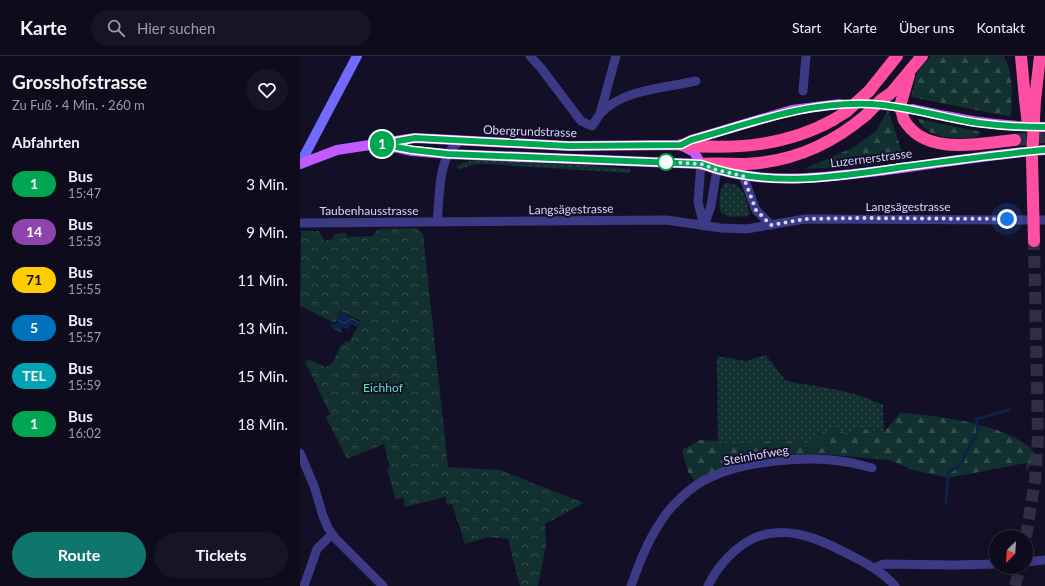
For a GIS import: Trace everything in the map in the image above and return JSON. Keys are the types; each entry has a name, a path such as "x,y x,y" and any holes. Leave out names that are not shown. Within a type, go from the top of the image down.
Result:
{"highway":[{"path":"681,145 736,148 765,144 799,136 833,120 846,112 869,91 898,56"},
{"path":"922,56 912,63 899,96 904,120 920,137 938,143 958,144 1015,140"},
{"path":"1021,56 1030,99 1034,241"},
{"path":"1030,99 1040,56"},
{"path":"899,96 912,63"},
{"path":"701,164 720,167 762,162 803,153 840,135 866,116 881,100 899,96"}],"main road":[{"path":"899,96 979,123 1020,127 1045,126"},
{"path":"681,145 691,140 792,110 840,104"},
{"name":"Obergrundstrasse","path":"300,164 337,150 415,138 579,146 681,145"},
{"name":"Obergrundstrasse","path":"380,144 412,150 448,154 701,164"},
{"path":"681,145 694,152 698,156 701,164"},
{"name":"Luzernerstrasse","path":"720,167 743,176 780,180 836,176 1045,150"}],"street":[{"path":"300,164 357,56"},
{"path":"530,56 541,68 581,121 592,126 600,114 609,105 627,96 696,81"},
{"path":"600,114 616,56"},
{"path":"803,91 806,56"},
{"path":"437,222 441,184 448,154 452,147 460,141"},
{"path":"701,164 698,202 704,226"},
{"path":"704,226 711,206 720,167"},
{"path":"743,176 756,210 771,225"},
{"name":"Langsägestrasse","path":"437,222 667,220 704,226 746,229 798,220 857,218 1045,220"},
{"name":"Taubenhausstrasse","path":"300,223 437,222"},
{"path":"300,453 314,486 325,523 332,534 383,586"},
{"name":"Steinhofweg","path":"631,586 641,558 660,522 682,497 708,478 749,466 812,459 846,462 872,468"},
{"path":"708,586 719,566 739,548 759,537 774,533 792,533 814,538 874,568 895,586"},
{"path":"304,586 317,550 332,534"},
{"path":"1033,561 1045,560"},
{"path":"874,568 883,564 955,566 989,564"}],"green space":[{"path":"930,56 1004,56 1011,78 1011,117 911,97 917,73"},
{"path":"888,110 904,158 865,166 804,169 852,148 875,132"},
{"path":"918,119 981,132 977,137 944,137 929,131"},
{"path":"474,160 585,165 630,169 630,173 475,164 460,169 456,168 462,163"},
{"path":"725,183 737,186 743,192 750,213 748,216 730,217 721,213 721,189"},
{"name":"Eichhof","path":"417,228 423,234 448,467 500,470 584,503 545,524 546,545 538,586 520,586 508,539 488,537 465,544 452,504 447,505 445,497 405,507 403,497 396,500 387,469 390,468 384,444 347,459 326,417 330,414 305,361 310,360 326,367 333,362 341,345 343,345 345,341 349,342 361,321 341,311 335,323 300,306 301,231 319,231 324,241 332,239 335,234 346,233 347,237 373,236 378,229"},
{"path":"766,355 786,381 848,392 883,405 884,432 855,428 850,437 823,432 812,444 776,440 732,446 718,441 717,356 745,361"},
{"path":"900,413 952,419 991,428 1024,443 1035,453 1027,472 1026,463 948,478 913,470 889,460 820,454 785,457 697,484 688,472 682,450 700,440 718,441 732,446 776,440 812,444 823,432 836,427 850,437 855,428 884,432"}],"water":[{"path":"341,312 360,322 357,327 351,324 348,330 343,327 341,333 330,327 332,323 335,325"}],"waterway":[{"path":"946,502 948,473 962,463 967,450 977,435 978,427 976,419 1009,410"}],"tunnel":[{"path":"850,104 872,104 908,109"},
{"path":"1015,140 1045,137"},
{"path":"1027,530 1035,480 1038,438 1034,241"},
{"path":"1015,586 1018,574"}],"bus line":[{"name":"1","path":"1045,127 1020,127 979,123 912,109 872,104 840,104 792,110 691,140 681,145 633,147 569,146 415,138 380,144 412,150 448,154 701,164 717,170 743,176 780,180 856,174 1045,150"}],"route":[{"path":"666,162 701,164 717,170 743,176 747,183 756,210 771,225 785,221 805,219 1007,219"}]}
